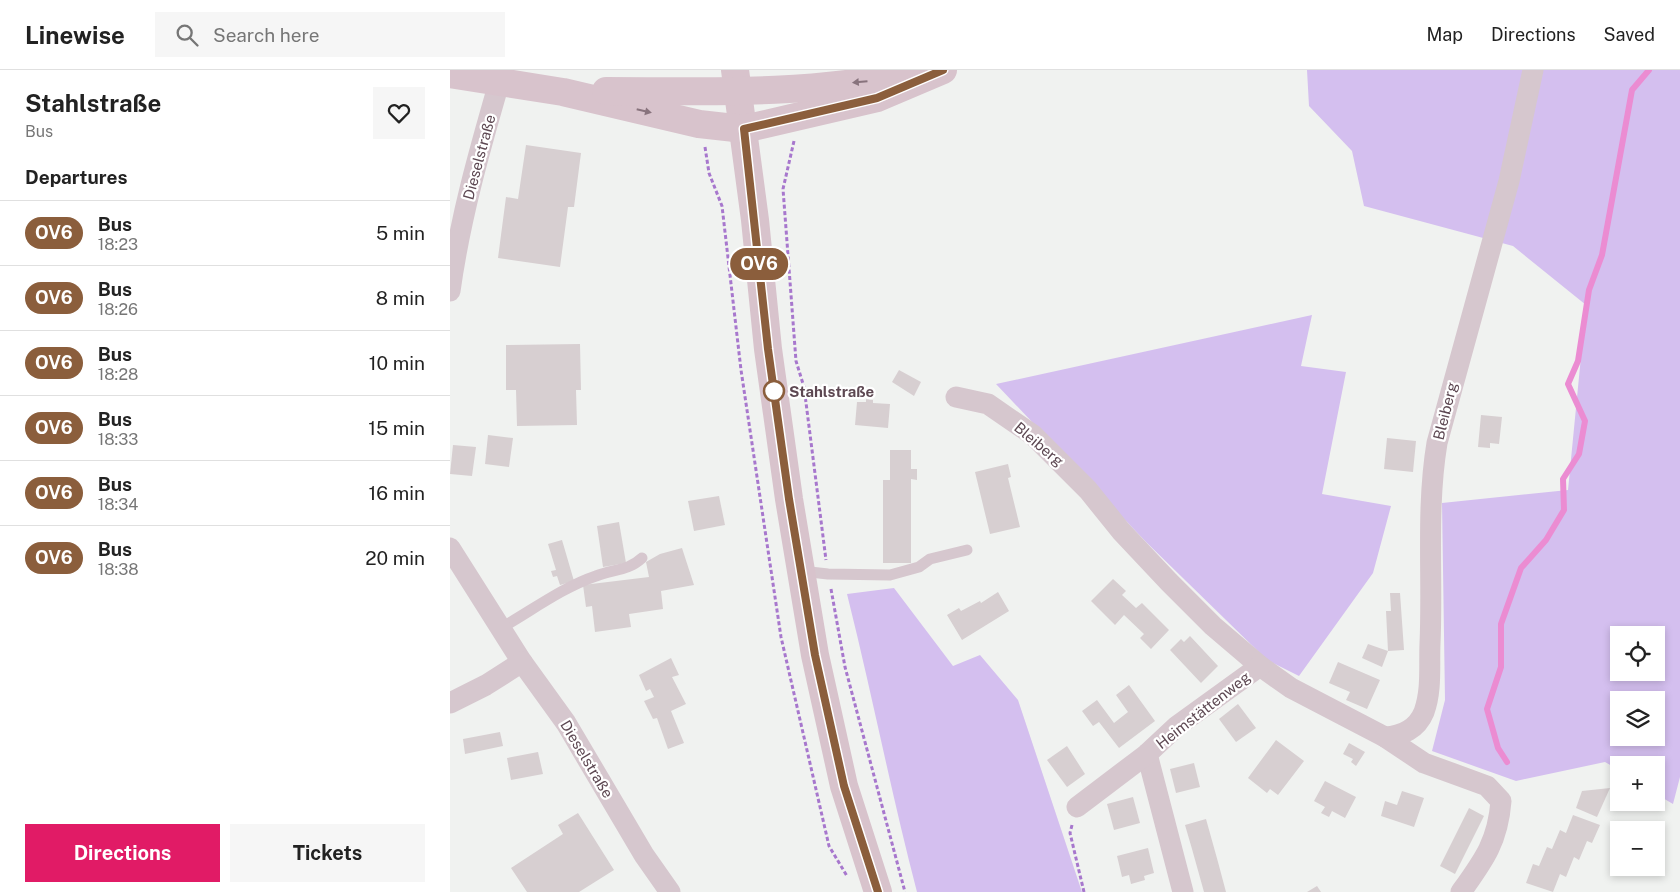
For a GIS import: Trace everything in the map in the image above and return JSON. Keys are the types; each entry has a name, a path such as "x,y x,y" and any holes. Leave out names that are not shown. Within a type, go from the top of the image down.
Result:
{"street":[{"path":"562,92 736,80 760,90 875,81 925,70"},
{"path":"450,74 562,92 699,124 744,129 877,98 943,70"},
{"name":"Bleiberg","path":"1385,737 1399,736 1415,726 1423,712 1429,691 1432,592 1430,528 1432,470 1437,442 1509,181 1532,70"},
{"path":"736,80 744,129 768,349 815,655 844,786 878,892"},
{"name":"Dieselstraße","path":"450,290 457,244 472,174 499,82"},
{"name":"Bleiberg","path":"956,397 988,404 1032,435 1088,490 1121,531 1169,582 1214,626 1260,666 1291,688 1385,737 1424,763 1487,786 1502,801 1499,826 1486,856 1461,892"},
{"name":"Dieselstraße","path":"450,548 522,662 566,723 644,855 670,892"},
{"path":"450,703 486,685 522,662"},
{"name":"Heimstättenweg","path":"1077,806 1147,754 1177,726 1260,666"},
{"name":"Heimstättenweg","path":"1147,754 1183,892"}],"lane":[{"path":"801,571 828,574 890,575 919,567 930,559 967,550"},
{"path":"501,628 575,586 596,576 632,567 642,558"}],"path":[{"path":"800,116 783,189 796,361 804,387 828,574 845,667 905,892"},
{"path":"704,144 709,173 722,206 738,348"},
{"path":"1077,806 1070,832 1084,892"}],"shaded area":[{"path":"1307,70 1680,70 1680,777 1673,804 1665,799 1665,756 1610,756 1610,765 1605,762 1516,781 1432,751 1445,700 1442,503 1568,490 1586,305 1513,246 1364,206 1352,151 1309,106"},
{"path":"1312,315 1301,366 1346,372 1322,494 1391,506 1373,573 1299,676 1267,660 1146,542 996,384"},
{"path":"894,588 953,666 980,655 1018,700 1082,892 917,892 847,594"}],"building":[{"path":"526,145 581,153 574,207 568,207 560,267 498,258 506,197 518,199"},
{"path":"580,344 581,390 576,390 577,425 517,426 516,390 506,390 506,345"},
{"path":"899,370 921,382 914,396 892,382"},
{"path":"866,399 873,400 873,403 890,404 888,428 855,425 857,402 866,402"},
{"path":"1481,415 1502,417 1499,444 1490,443 1490,448 1478,447"},
{"path":"488,435 513,438 509,467 485,464"},
{"path":"1387,438 1416,441 1413,472 1384,469"},
{"path":"453,445 476,447 472,476 450,474"},
{"path":"890,450 911,450 911,469 917,469 917,480 911,479 911,563 883,563 883,480 890,480"},
{"path":"1008,464 1011,477 1008,478 1020,527 990,534 975,472"},
{"path":"719,496 725,525 694,531 688,501"},
{"path":"619,522 626,563 603,567 597,526"},
{"path":"562,540 574,581 560,585 557,576 553,577 551,571 556,570 548,544"},
{"path":"682,548 694,585 661,591 663,609 629,614 631,627 595,632 592,606 586,607 583,585 649,577 646,562 660,554"},
{"path":"1113,579 1126,591 1122,595 1136,608 1142,603 1169,630 1151,649 1140,638 1144,634 1124,615 1115,625 1091,601"},
{"path":"998,592 1009,611 962,640 947,615 959,608 961,611 980,601 981,603"},
{"path":"1390,593 1400,593 1404,650 1388,651 1386,611 1391,611"},
{"path":"1190,636 1218,666 1201,683 1170,650 1181,639 1184,642"},
{"path":"1368,644 1388,651 1382,667 1362,658"},
{"path":"671,658 679,675 672,677 686,704 671,711 684,743 668,749 657,718 653,719 644,701 654,697 650,689 646,691 639,675"},
{"path":"1338,662 1380,680 1367,709 1346,700 1350,692 1329,683"},
{"path":"1129,685 1155,721 1119,748 1099,722 1093,726 1082,711 1097,700 1114,723 1128,712 1116,695"},
{"path":"1238,704 1256,728 1236,742 1219,719"},
{"path":"500,732 503,746 465,754 463,739"},
{"path":"1276,740 1304,761 1278,795 1270,789 1267,793 1248,778"},
{"path":"1349,743 1365,752 1356,766 1351,762 1353,759 1343,754"},
{"path":"1067,746 1085,774 1067,787 1047,760"},
{"path":"538,752 543,774 511,780 507,758"},
{"path":"1194,763 1200,787 1176,793 1170,769"},
{"path":"1325,781 1356,797 1345,818 1332,811 1329,817 1321,813 1325,807 1314,801"},
{"path":"1610,788 1597,817 1576,808 1582,791"},
{"path":"1402,791 1424,798 1414,827 1381,816 1385,801 1397,805"},
{"path":"1133,797 1140,823 1114,830 1107,804"},
{"path":"1469,808 1484,816 1455,874 1440,866"},
{"path":"578,813 614,870 579,892 527,892 511,868 563,834 558,825"},
{"path":"1573,815 1600,825 1592,843 1587,841 1579,860 1574,857 1566,877 1560,874 1553,892 1526,883 1533,864 1539,866 1547,847 1552,849 1560,830 1566,833"},
{"path":"1206,819 1226,892 1204,892 1185,825"},
{"path":"1148,848 1154,873 1144,876 1145,880 1131,884 1129,875 1122,877 1117,856"},
{"path":"1317,886 1321,892 1307,892"}],"waterway":[{"path":"1507,762 1498,748 1487,709 1501,667 1501,624 1521,568 1546,540 1564,510 1563,479 1579,454 1585,421 1568,384 1578,361 1589,290 1602,255 1632,90 1649,70"}],"bus line":[{"name":"OV6","path":"878,892 844,786 815,655 789,499 768,349 744,129 877,98 943,70"}],"place":[{"name":"Stahlstraße","path":"774,391"}]}
